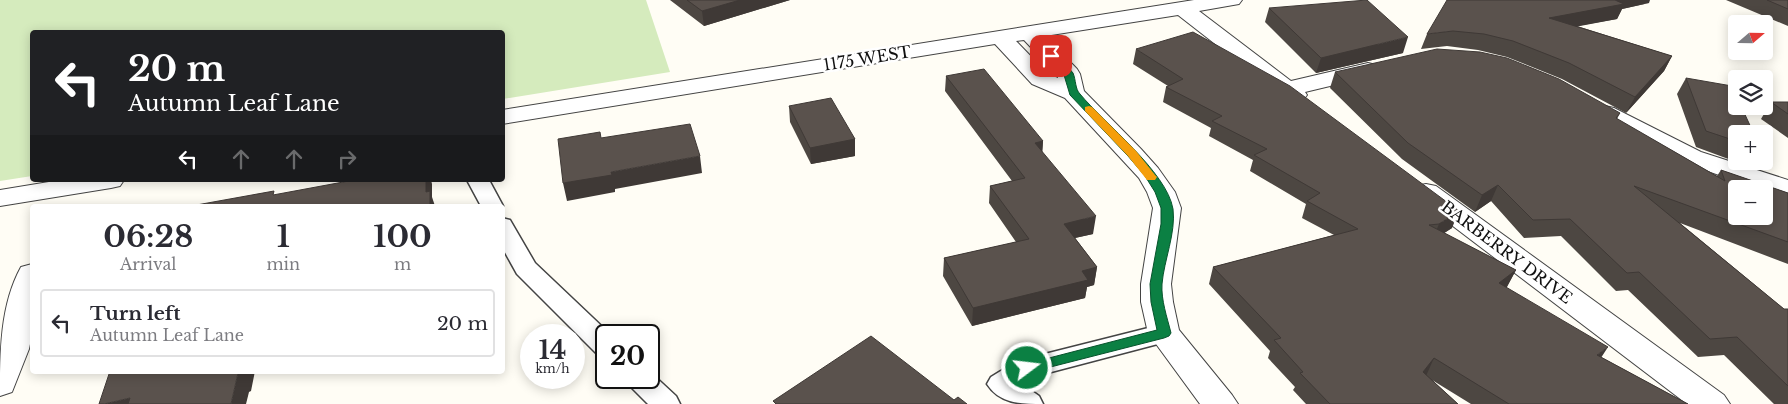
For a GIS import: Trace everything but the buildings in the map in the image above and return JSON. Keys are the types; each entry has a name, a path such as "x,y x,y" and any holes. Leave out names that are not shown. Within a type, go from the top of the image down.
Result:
{"street":[{"name":"1175 WEST","path":"505,117 1232,0"},
{"path":"1182,8 1311,107"},
{"path":"1029,32 1069,74 1073,93"},
{"path":"1000,37 1040,79 1073,93 1149,174 1161,192 1167,208 1156,284 1157,302 1164,333 1220,404"},
{"path":"1287,89 1384,66"},
{"path":"1583,100 1657,141 1690,156 1728,170 1788,188"},
{"name":"BARBERRY DRIVE","path":"1408,178 1712,404"},
{"path":"0,198 67,196 106,182"},
{"path":"0,383 13,349 26,288 30,279"}],"lane":[{"path":"479,182 491,204"},
{"path":"505,230 526,268 595,335"},
{"path":"1030,404 1001,384 1027,368 1164,333"},
{"path":"650,389 666,404"}],"green space":[{"path":"0,0 646,0 670,72 505,99 505,30 30,30 30,176 0,181"}],"slow traffic":[{"path":"1089,109 1151,177"}],"route":[{"path":"1027,368 1164,333 1157,302 1156,284 1161,260 1167,208 1161,192 1132,154 1073,93 1069,74 1051,56"}]}
